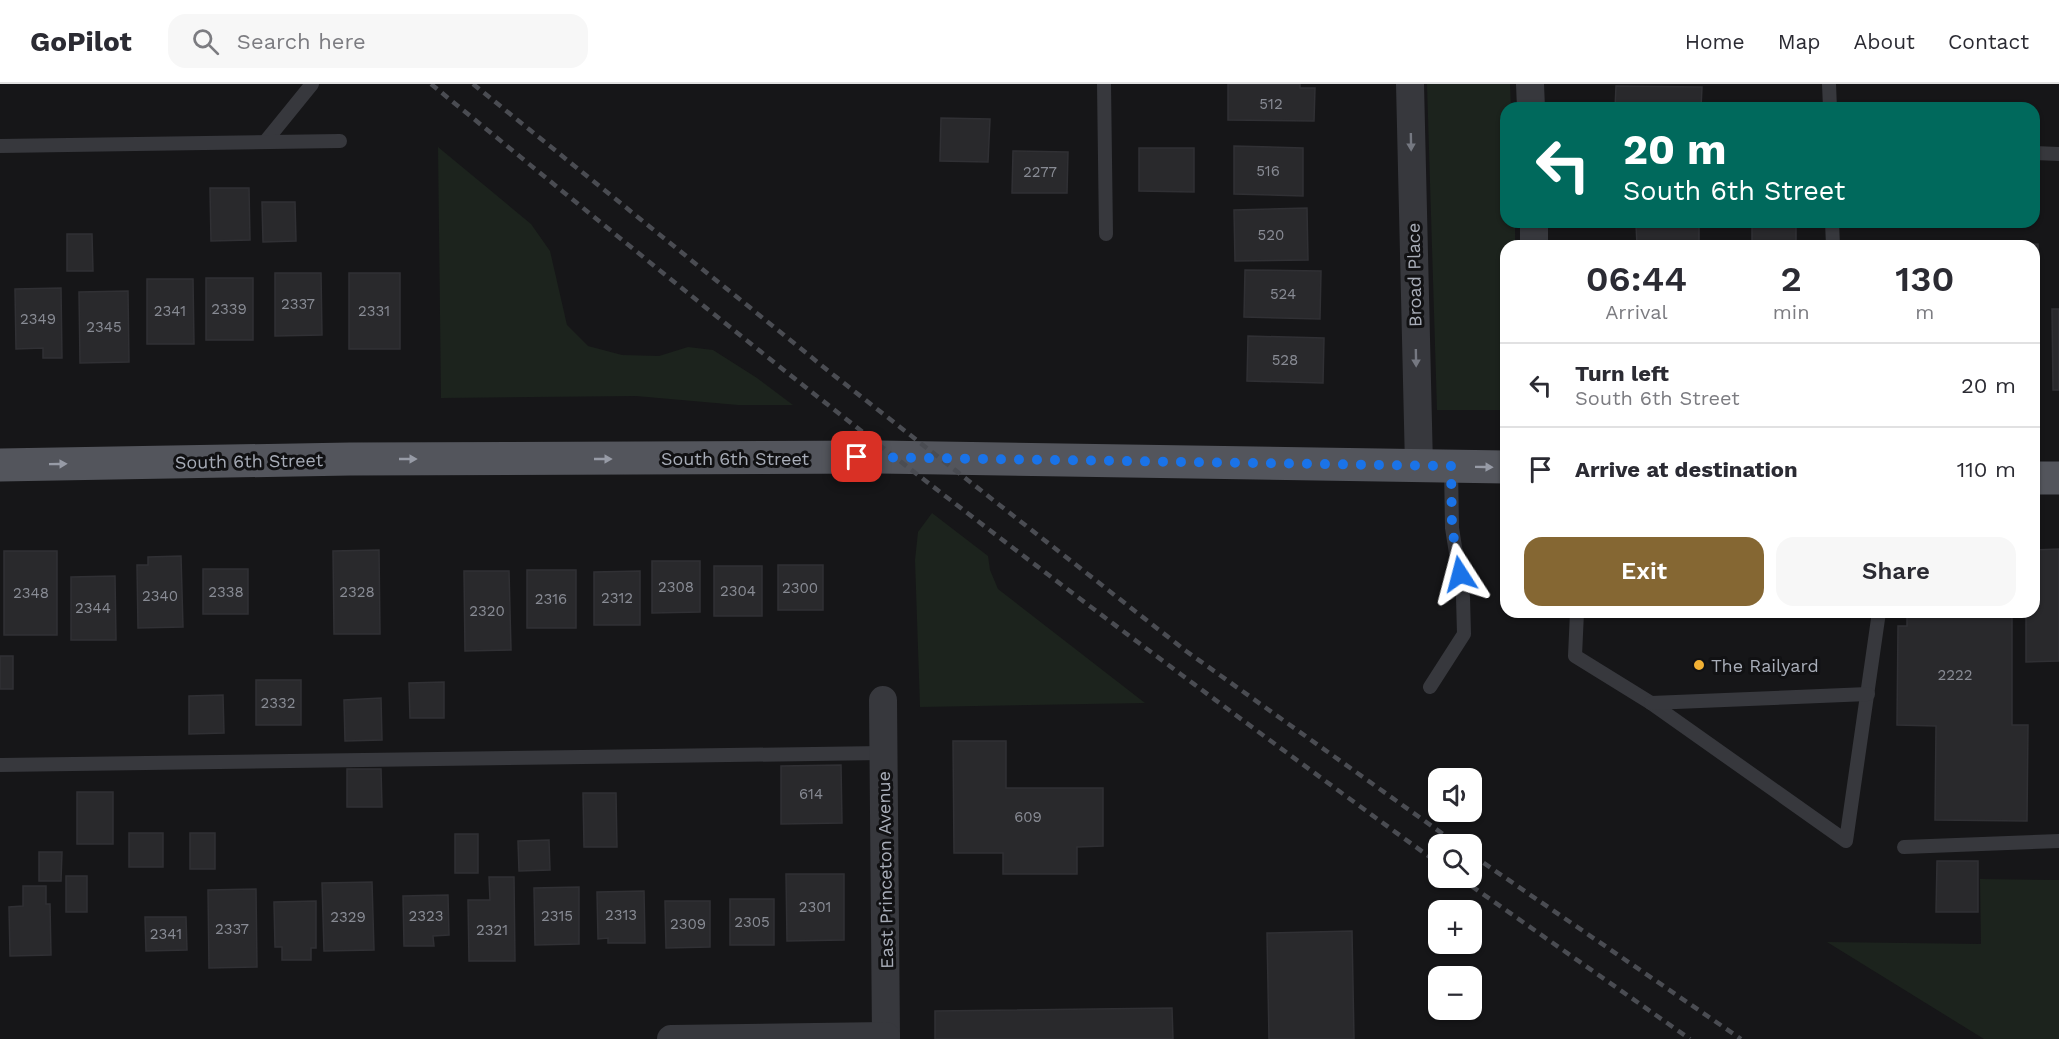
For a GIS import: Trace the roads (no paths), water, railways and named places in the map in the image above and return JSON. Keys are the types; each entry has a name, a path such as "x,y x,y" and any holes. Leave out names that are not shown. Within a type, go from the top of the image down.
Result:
{"main road":[{"name":"South 6th Street","path":"0,465 350,459 879,457 1500,467"},
{"path":"2040,478 2059,478"}],"street":[{"name":"Broad Place","path":"1410,84 1419,466"},
{"path":"1530,84 1531,102"},
{"name":"East Princeton Avenue","path":"883,700 886,1037"},
{"path":"671,1039 886,1037"}],"lane":[{"path":"265,142 312,84"},
{"path":"1104,84 1106,234"},
{"path":"1829,84 1830,102"},
{"path":"0,146 340,141"},
{"path":"2040,153 2059,154"},
{"path":"1430,687 1464,634 1463,597 1452,528 1451,466"},
{"path":"1576,618 1575,656 1651,703 1846,841 1878,618"},
{"path":"1651,703 1868,694"},
{"path":"0,765 883,753"},
{"path":"1904,847 2059,841"}],"railway":[{"path":"431,84 710,311 882,447 1119,628 1428,856"},
{"path":"473,84 831,373 1186,651 1443,834"},
{"path":"1482,862 1741,1039"},
{"path":"1474,888 1690,1039"}],"place":[{"name":"The Railyard","path":"1699,665"}]}
